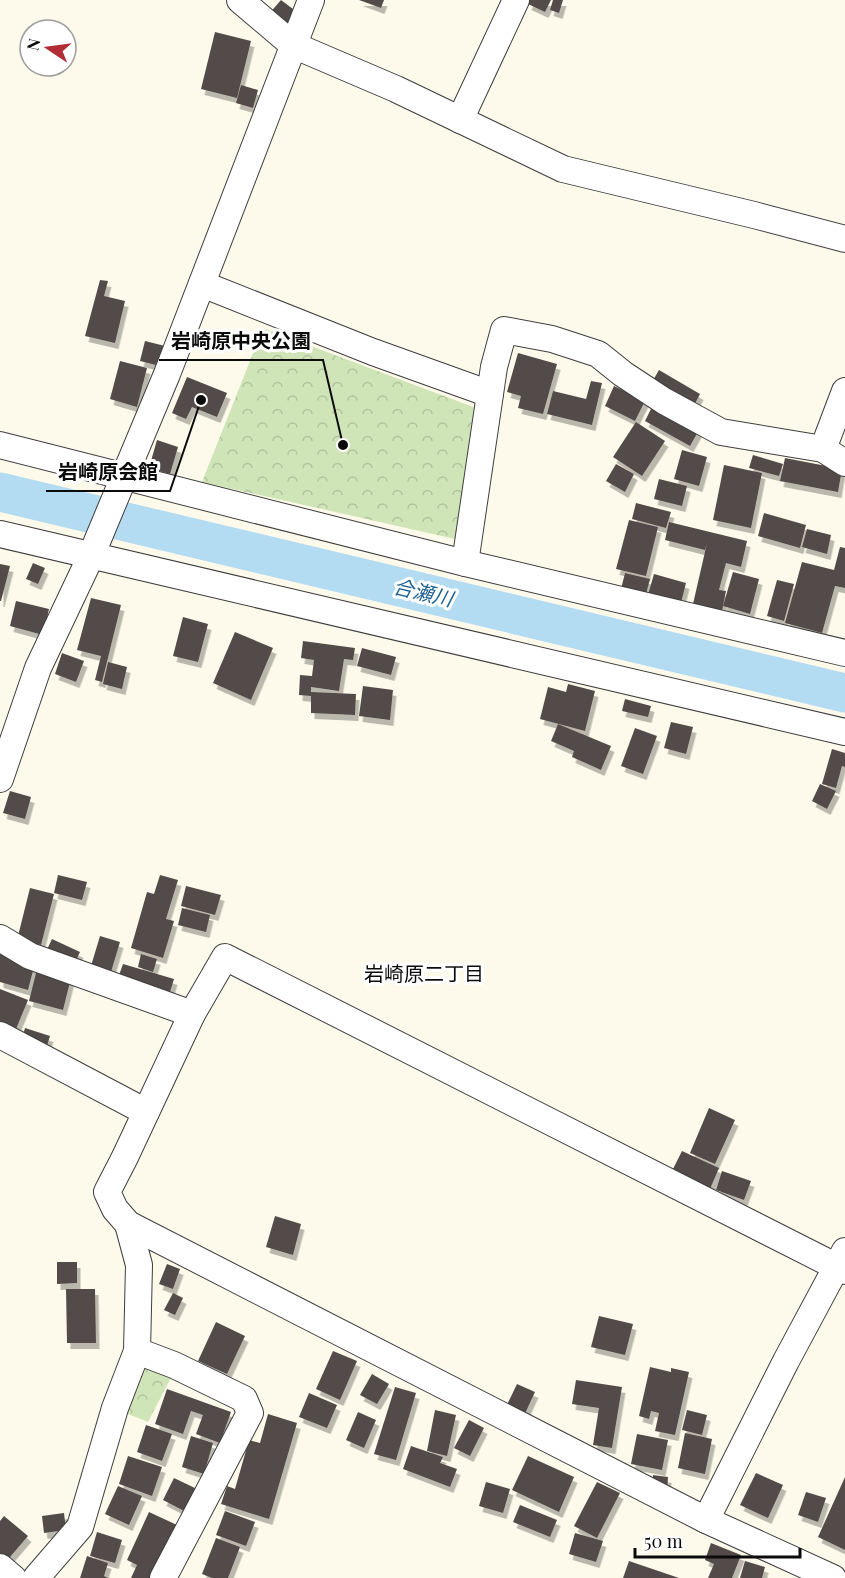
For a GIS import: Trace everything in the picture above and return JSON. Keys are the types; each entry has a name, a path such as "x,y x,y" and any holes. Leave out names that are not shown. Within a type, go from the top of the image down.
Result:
{"street":[{"path":"240,0 293,45 396,89 563,170 845,239"},
{"path":"0,779 38,668 94,550 124,477 202,284 311,0"},
{"path":"460,120 516,0"},
{"path":"202,284 373,352 490,394"},
{"path":"465,563 494,367 504,330 552,339 598,354 622,374 664,401 721,432 823,449 845,463"},
{"path":"823,449 845,391"},
{"path":"0,445 465,563 845,653"},
{"path":"0,534 94,550 845,732"},
{"path":"0,938 30,956 192,1014"},
{"path":"706,1520 786,1361 842,1263 225,957 192,1014 107,1192 115,1209 128,1224 706,1520 833,1578"},
{"path":"0,1035 146,1112"},
{"path":"36,1578 80,1527 115,1408 137,1351 138,1265 128,1224"},
{"path":"137,1351 174,1365 244,1400 250,1413 163,1578"},
{"path":"0,1567 13,1578"}],"green space":[{"path":"263,328 476,408 455,539 202,482"},
{"path":"139,1358 175,1370 148,1422 118,1410"}],"building":[{"path":"281,0 297,12 283,28 268,15"},
{"path":"359,0 384,0 381,8"},
{"path":"530,0 551,0 545,12 528,4"},
{"path":"553,0 563,0 559,13 550,10"},
{"path":"215,32 251,41 237,98 201,89"},
{"path":"241,85 258,90 253,108 236,103"},
{"path":"100,280 108,281 104,296 125,301 115,343 85,336"},
{"path":"145,341 165,346 160,366 140,361"},
{"path":"518,353 557,364 543,414 518,408 521,396 507,392"},
{"path":"120,361 147,368 137,407 110,399"},
{"path":"659,370 700,394 690,413 648,389"},
{"path":"187,377 227,393 217,417 192,407 186,419 172,413"},
{"path":"591,381 602,383 592,425 547,414 553,391 586,399"},
{"path":"614,386 645,401 635,421 605,406"},
{"path":"653,405 699,430 690,446 645,421"},
{"path":"636,422 665,441 642,476 613,457"},
{"path":"157,440 178,447 170,474 149,468"},
{"path":"682,450 707,457 699,486 674,479"},
{"path":"753,455 783,464 779,476 749,468"},
{"path":"785,458 842,469 838,492 780,481"},
{"path":"616,464 634,474 625,492 606,481"},
{"path":"724,465 762,473 751,528 713,520"},
{"path":"659,479 687,486 682,506 654,499"},
{"path":"636,503 671,512 666,528 632,519"},
{"path":"764,513 806,525 800,548 758,536"},
{"path":"629,520 658,527 646,576 616,569"},
{"path":"669,522 747,541 741,567 726,563 719,590 726,591 722,611 693,604 707,543 705,550 665,540"},
{"path":"807,529 831,535 827,554 802,547"},
{"path":"840,547 845,548 845,588 835,586 822,633 785,623 802,562 834,570"},
{"path":"33,563 45,568 38,584 26,579"},
{"path":"0,564 10,566 1,601 0,601"},
{"path":"733,572 759,579 750,614 723,606"},
{"path":"625,573 650,579 645,598 620,593"},
{"path":"654,574 686,583 680,607 647,598"},
{"path":"777,580 794,584 784,621 767,616"},
{"path":"91,598 121,605 102,682 95,680 101,656 77,650"},
{"path":"16,601 49,609 43,635 10,626"},
{"path":"183,617 208,624 198,662 173,656"},
{"path":"235,632 273,648 251,700 213,683"},
{"path":"303,641 355,648 353,660 344,659 339,691 311,687 311,692 356,694 355,715 311,713 311,696 299,695 300,675 312,676 314,660 301,658"},
{"path":"362,648 396,657 391,675 357,666"},
{"path":"62,653 84,661 76,682 55,674"},
{"path":"108,662 127,667 122,689 103,684"},
{"path":"568,684 595,691 585,731 540,719 548,687 566,692"},
{"path":"363,686 393,690 390,720 359,716"},
{"path":"625,699 651,706 648,717 622,711"},
{"path":"671,722 693,727 686,754 664,748"},
{"path":"558,724 611,746 601,770 572,757 574,751 551,741"},
{"path":"635,728 657,736 643,774 621,766"},
{"path":"832,749 845,753 845,767 842,766 836,788 822,784"},
{"path":"820,784 836,791 827,809 812,801"},
{"path":"10,791 31,797 25,819 3,813"},
{"path":"58,875 87,882 82,900 54,893"},
{"path":"160,875 178,880 166,919 174,921 163,958 131,948 147,892 154,894"},
{"path":"186,886 221,895 215,915 181,906"},
{"path":"30,888 54,894 41,945 17,940"},
{"path":"182,908 210,915 206,932 178,925"},
{"path":"100,936 120,942 111,972 91,966"},
{"path":"52,939 80,952 71,971 43,958"},
{"path":"0,954 35,963 28,990 0,982"},
{"path":"141,954 157,959 153,972 138,967"},
{"path":"123,964 174,979 167,1002 118,978"},
{"path":"37,969 71,978 63,1010 29,1001"},
{"path":"0,989 28,1000 14,1034 0,1029"},
{"path":"25,1028 50,1036 45,1052 20,1045"},
{"path":"709,1108 735,1120 715,1164 690,1153"},
{"path":"682,1151 719,1168 710,1189 672,1171"},
{"path":"722,1171 751,1181 744,1200 716,1190"},
{"path":"275,1216 301,1224 293,1255 266,1247"},
{"path":"57,1262 77,1262 77,1283 57,1284"},
{"path":"167,1264 180,1269 173,1289 159,1284"},
{"path":"66,1289 95,1289 96,1343 67,1343"},
{"path":"173,1293 183,1298 175,1315 164,1310"},
{"path":"599,1316 633,1324 625,1355 591,1347"},
{"path":"216,1322 245,1336 227,1374 198,1361"},
{"path":"333,1351 357,1361 340,1400 316,1389"},
{"path":"650,1367 671,1372 671,1368 689,1372 675,1435 655,1431 659,1413 651,1411 649,1419 639,1416"},
{"path":"372,1374 389,1384 377,1404 360,1395"},
{"path":"576,1380 622,1387 612,1448 593,1445 599,1408 572,1404"},
{"path":"517,1384 535,1392 522,1420 504,1411"},
{"path":"395,1387 416,1393 396,1460 374,1454"},
{"path":"167,1389 231,1412 220,1443 196,1434 203,1415 191,1411 183,1434 155,1424"},
{"path":"309,1393 337,1405 327,1428 299,1417"},
{"path":"435,1410 456,1415 447,1456 427,1451"},
{"path":"687,1410 707,1415 702,1435 682,1430"},
{"path":"358,1412 376,1420 364,1448 346,1440"},
{"path":"268,1414 297,1423 269,1519 221,1504 227,1486 235,1489 249,1440 260,1443"},
{"path":"469,1420 484,1428 470,1456 454,1448"},
{"path":"146,1425 172,1434 162,1461 137,1452"},
{"path":"685,1433 712,1439 705,1474 678,1468"},
{"path":"637,1434 668,1440 662,1470 631,1464"},
{"path":"191,1436 213,1443 204,1474 182,1467"},
{"path":"411,1446 443,1457 440,1463 457,1469 450,1487 403,1469"},
{"path":"128,1456 162,1467 152,1496 119,1484"},
{"path":"528,1456 574,1477 559,1512 512,1490"},
{"path":"756,1473 783,1485 768,1518 740,1505"},
{"path":"653,1475 668,1477 667,1492 652,1490"},
{"path":"845,1477 845,1550 818,1537"},
{"path":"174,1478 197,1489 186,1512 163,1500"},
{"path":"486,1482 510,1489 503,1513 479,1506"},
{"path":"597,1482 620,1493 597,1538 574,1526"},
{"path":"118,1486 142,1496 129,1525 105,1514"},
{"path":"806,1492 826,1498 818,1522 798,1515"},
{"path":"520,1505 557,1520 550,1537 513,1522"},
{"path":"225,1511 255,1522 246,1546 216,1535"},
{"path":"149,1512 177,1525 153,1578 131,1578 137,1565 127,1560"},
{"path":"64,1513 66,1530 44,1533 42,1516"},
{"path":"4,1516 28,1536 4,1564 0,1561 0,1521"},
{"path":"97,1532 122,1540 115,1563 90,1556"},
{"path":"575,1533 603,1541 596,1562 569,1554"},
{"path":"216,1538 240,1547 228,1578 212,1578 202,1574"},
{"path":"711,1543 741,1555 732,1578 708,1578 714,1564 705,1560"},
{"path":"87,1556 108,1563 104,1576 108,1578 80,1578"},
{"path":"629,1561 679,1578 623,1578"},
{"path":"745,1561 765,1567 762,1578 740,1578"}],"waterway":[{"name":"合瀬川","path":"0,492 845,693"}],"place":[{"name":"岩崎原会館","path":"201,400"},
{"name":"岩崎原中央公園","path":"343,445"}],"district":[{"name":"岩崎原二丁目","path":"424,974"}]}
